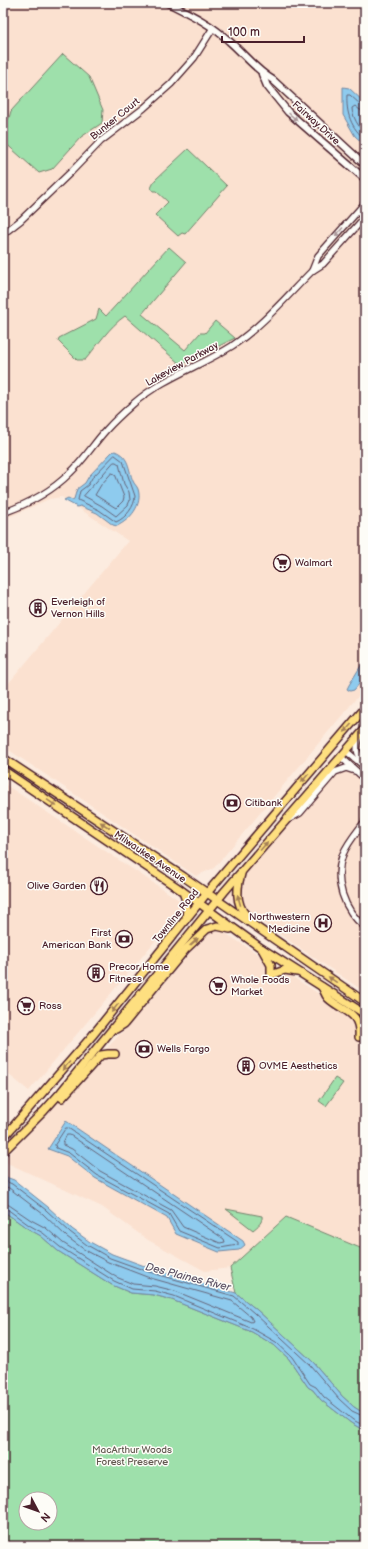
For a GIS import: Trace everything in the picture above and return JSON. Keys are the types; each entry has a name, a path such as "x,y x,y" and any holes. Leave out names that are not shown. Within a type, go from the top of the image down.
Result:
{"main road":[{"name":"Fairway Drive","path":"168,3 213,28 228,40 262,74 273,80 365,165"},
{"name":"Fairway Drive","path":"262,74 267,86 288,112 365,179"},
{"name":"Townline Road","path":"3,1138 92,1036 207,893 365,708"},
{"path":"3,1152 44,1111 111,1032 242,870 363,732"},
{"name":"Milwaukee Avenue","path":"3,758 207,893 365,1002"},
{"name":"Milwaukee Avenue","path":"3,770 200,903 261,948 365,1014"},
{"path":"242,870 238,885 237,898 245,916 296,954"},
{"path":"181,890 186,900 188,910 185,921"},
{"path":"111,1032 124,1024 185,950 207,929 217,926 236,930"},
{"path":"261,948 271,965 271,975 285,970 301,973"},
{"path":"321,985 327,997 353,1014 358,1024 359,1037"},
{"path":"44,1111 54,1106 100,1055 115,1054"}],"street":[{"name":"Bunker Court","path":"3,234 21,220 72,171 101,140 144,108 171,84 194,58 213,28"},
{"name":"Lakeview Parkway","path":"312,271 318,256 365,203"},
{"name":"Lakeview Parkway","path":"3,514 32,501 52,488 70,473 115,420 147,393 178,374 221,353 247,335 270,315 312,271 323,264 365,217"},
{"path":"363,732 357,753 358,756 365,762"},
{"path":"346,751 365,767"},
{"path":"341,757 365,779"},
{"path":"285,822 300,812 335,772 346,768 355,771"},
{"path":"365,821 342,855 339,870 340,887 346,904 354,917 365,927"}],"shaded area":[{"path":"3,3 365,3 365,688 214,868 196,876 3,746 3,690 128,541 62,497 49,499 3,519"},
{"path":"365,734 365,992 224,897"},
{"path":"3,783 179,900 182,909 29,1091 3,1070"},
{"path":"219,929 365,1024 365,1250 286,1217 230,1268 205,1271 148,1240 102,1207 3,1161 145,1007 207,931"}],"green space":[{"path":"63,54 89,77 103,110 102,123 81,137 52,169 39,173 3,141 3,125 9,118 11,111"},
{"path":"188,149 227,186 185,234 182,233 178,236 155,215 168,202 151,188 155,180"},
{"path":"169,247 186,262 142,314 185,350 200,333 205,333 215,321 235,338 181,365 125,316 109,331 85,360 77,360 58,341 59,338 96,319 99,309 106,316"},
{"path":"335,1078 343,1083 326,1106 319,1101"},
{"path":"226,1209 262,1216 262,1220 253,1230"},
{"name":"MacArthur Woods Forest Preserve","path":"3,1211 41,1236 58,1251 112,1285 131,1293 154,1295 172,1300 252,1332 274,1345 289,1359 308,1387 313,1390 321,1400 351,1423 365,1431 365,1546 3,1546"},
{"path":"286,1217 365,1250 365,1414 354,1407 342,1396 313,1362 257,1310 236,1293 230,1268"}],"water":[{"path":"343,87 349,88 365,103 365,145 355,136 343,115"},
{"path":"115,451 126,460 139,495 139,501 131,516 117,526 113,525 97,513 80,506 77,507 64,500 68,498 72,500 74,499 77,489 85,483 89,476 112,452"},
{"path":"365,659 365,677 354,690 350,691 347,689"},
{"path":"66,1121 243,1241 245,1245 239,1250 219,1252 176,1234 167,1218 95,1178 67,1156 48,1149"},
{"path":"3,1176 14,1180 48,1207 72,1229 90,1242 112,1254 150,1268 236,1293 257,1310 313,1362 342,1396 354,1407 365,1414 365,1431 351,1423 321,1400 313,1390 308,1387 289,1359 274,1345 252,1332 172,1300 154,1295 131,1293 112,1285 58,1251 41,1236 3,1211"}],"place":[{"name":"Walmart","path":"282,563"},
{"name":"Everleigh of Vernon Hills","path":"38,608"},
{"name":"Citibank","path":"232,803"},
{"name":"Olive Garden","path":"99,886"},
{"name":"Northwestern Medicine","path":"323,923"},
{"name":"First American Bank","path":"124,939"},
{"name":"Precor Home Fitness","path":"96,973"},
{"name":"Whole Foods Market","path":"218,986"},
{"name":"Ross","path":"26,1006"},
{"name":"Wells Fargo","path":"144,1049"},
{"name":"OVME Aesthetics","path":"246,1066"}],"water label":[{"name":"Des Plaines River","path":"188,1277"}]}
